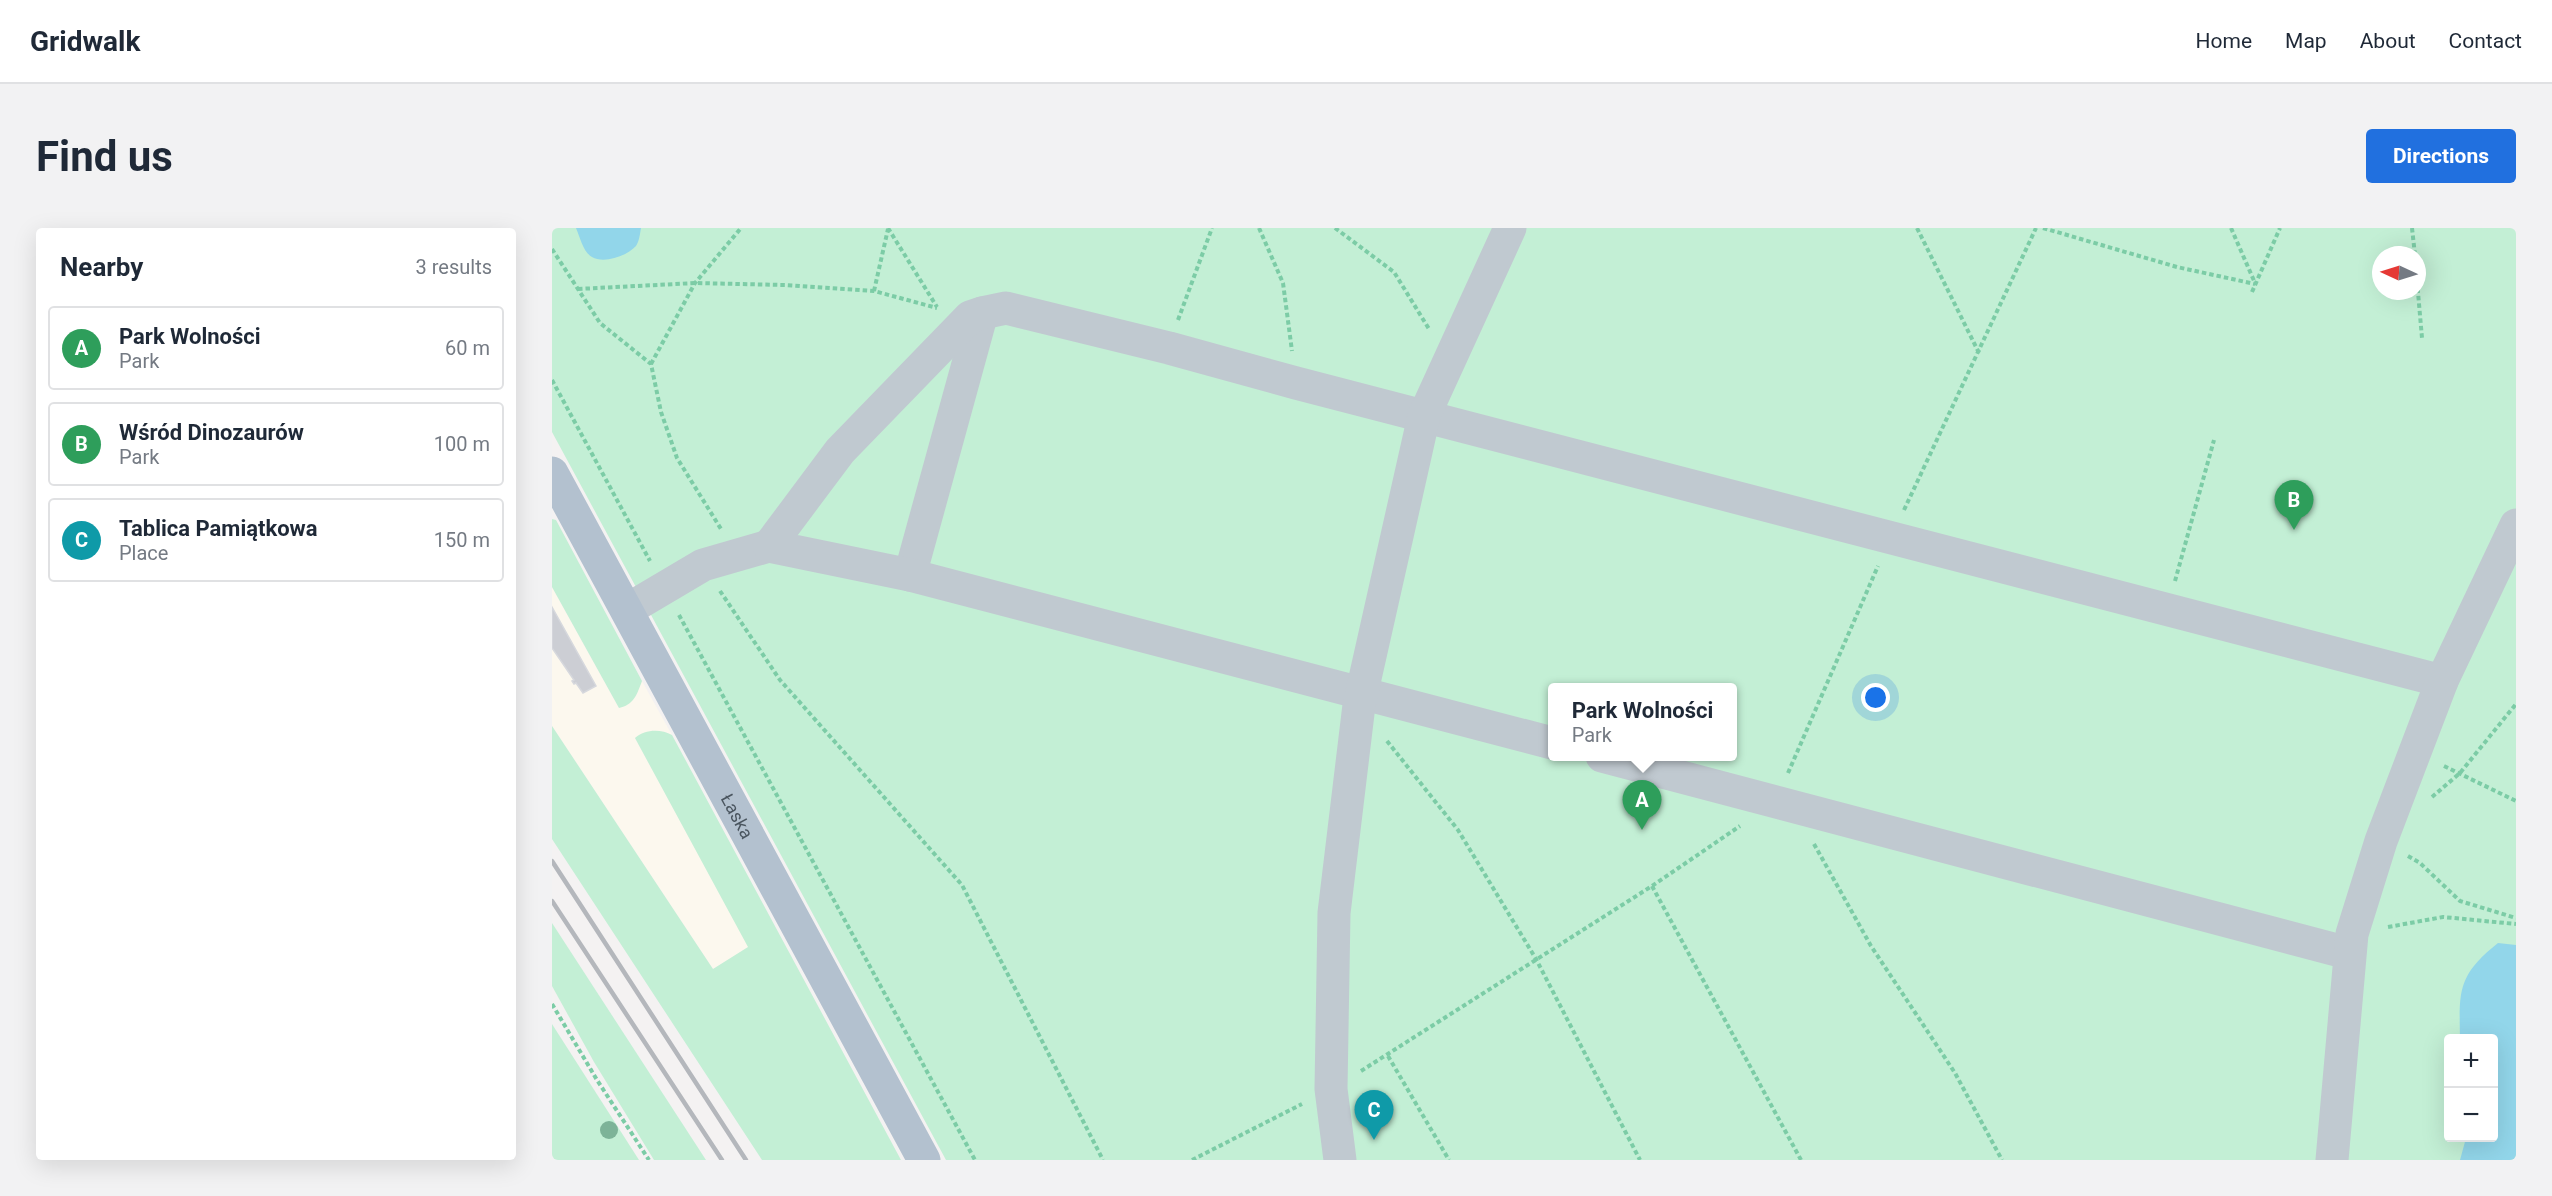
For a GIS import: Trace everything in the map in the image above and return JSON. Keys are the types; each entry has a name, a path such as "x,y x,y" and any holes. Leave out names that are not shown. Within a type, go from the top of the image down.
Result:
{"main road":[{"name":"Łaska","path":"552,473 924,1160"}],"lane":[{"path":"1340,1160 1331,1089 1334,913 1360,699 1424,416 1510,228"},
{"path":"769,546 840,451 976,315 1006,308 1169,348 2442,681"},
{"path":"910,575 976,315"},
{"path":"2332,1160 2350,944 2381,841 2413,753 2442,681 2516,525"},
{"path":"627,610 704,565 769,546 910,575 1360,699 1548,742"},
{"path":"1621,761 1784,804 2350,944"}],"path":[{"path":"651,364 695,283 741,228"},
{"path":"874,291 888,228"},
{"path":"888,228 937,308"},
{"path":"1169,348 1212,228"},
{"path":"1259,228 1283,283 1296,383"},
{"path":"1335,228 1394,272 1449,363"},
{"path":"1917,228 1979,353"},
{"path":"1192,1160 1331,1089 1388,1056 1536,959 1784,804 1890,538 2036,228"},
{"path":"2043,228 2177,267 2255,284"},
{"path":"2231,228 2255,284"},
{"path":"2252,292 2280,228"},
{"path":"2412,228 2414,246"},
{"path":"552,249 600,323 651,364 661,412 677,458 737,556"},
{"path":"578,289 695,283 785,285 874,291 937,308 976,315"},
{"path":"2419,300 2422,338"},
{"path":"552,380 975,1160"},
{"path":"2167,609 2214,440"},
{"path":"704,565 780,680 962,885 1103,1160"},
{"path":"1360,699 1458,830 1536,959 1640,1160"},
{"path":"2425,803 2460,773 2516,704"},
{"path":"2413,753 2516,801"},
{"path":"1784,804 1871,946 1955,1073 2002,1160"},
{"path":"2381,841 2420,863 2460,901 2516,918"},
{"path":"1652,886 1801,1160"},
{"path":"2350,944 2443,917 2516,924"},
{"path":"552,1004 575,1045 649,1160"},
{"path":"1388,1056 1449,1160"}],"shaded area":[{"path":"552,587 619,708 636,696 642,681 672,735 665,732 635,738 749,947 713,969 552,726"}],"green space":[{"path":"552,228 2516,228 2516,1160 946,1160 552,432"},
{"path":"552,519 556,520 642,681 634,698 624,707 619,708 552,587"},
{"path":"552,726 713,969 748,947 635,738 653,731 672,735 901,1160 762,1160 552,839"},
{"path":"552,923 706,1160 654,1160 594,1062 552,986"},
{"path":"552,1024 639,1160 552,1160"}],"water":[{"path":"576,228 641,228 638,242 632,250 621,256 603,260 592,257 586,252"},
{"path":"2498,943 2516,945 2516,1160 2460,1160 2465,1142 2498,1142 2498,1034 2460,1034 2460,1007 2464,984 2468,974"}],"building":[{"path":"552,607 596,686 583,693 576,683 574,684 572,681 574,680 552,648"}],"railway":[{"path":"552,861 746,1160"},
{"path":"552,901 722,1160"}],"place":[{"name":"Wśród Dinozaurów","path":"2294,530"},
{"name":"Park Wolności","path":"1642,830"},
{"name":"Tablica Pamiątkowa","path":"1374,1140"}]}
